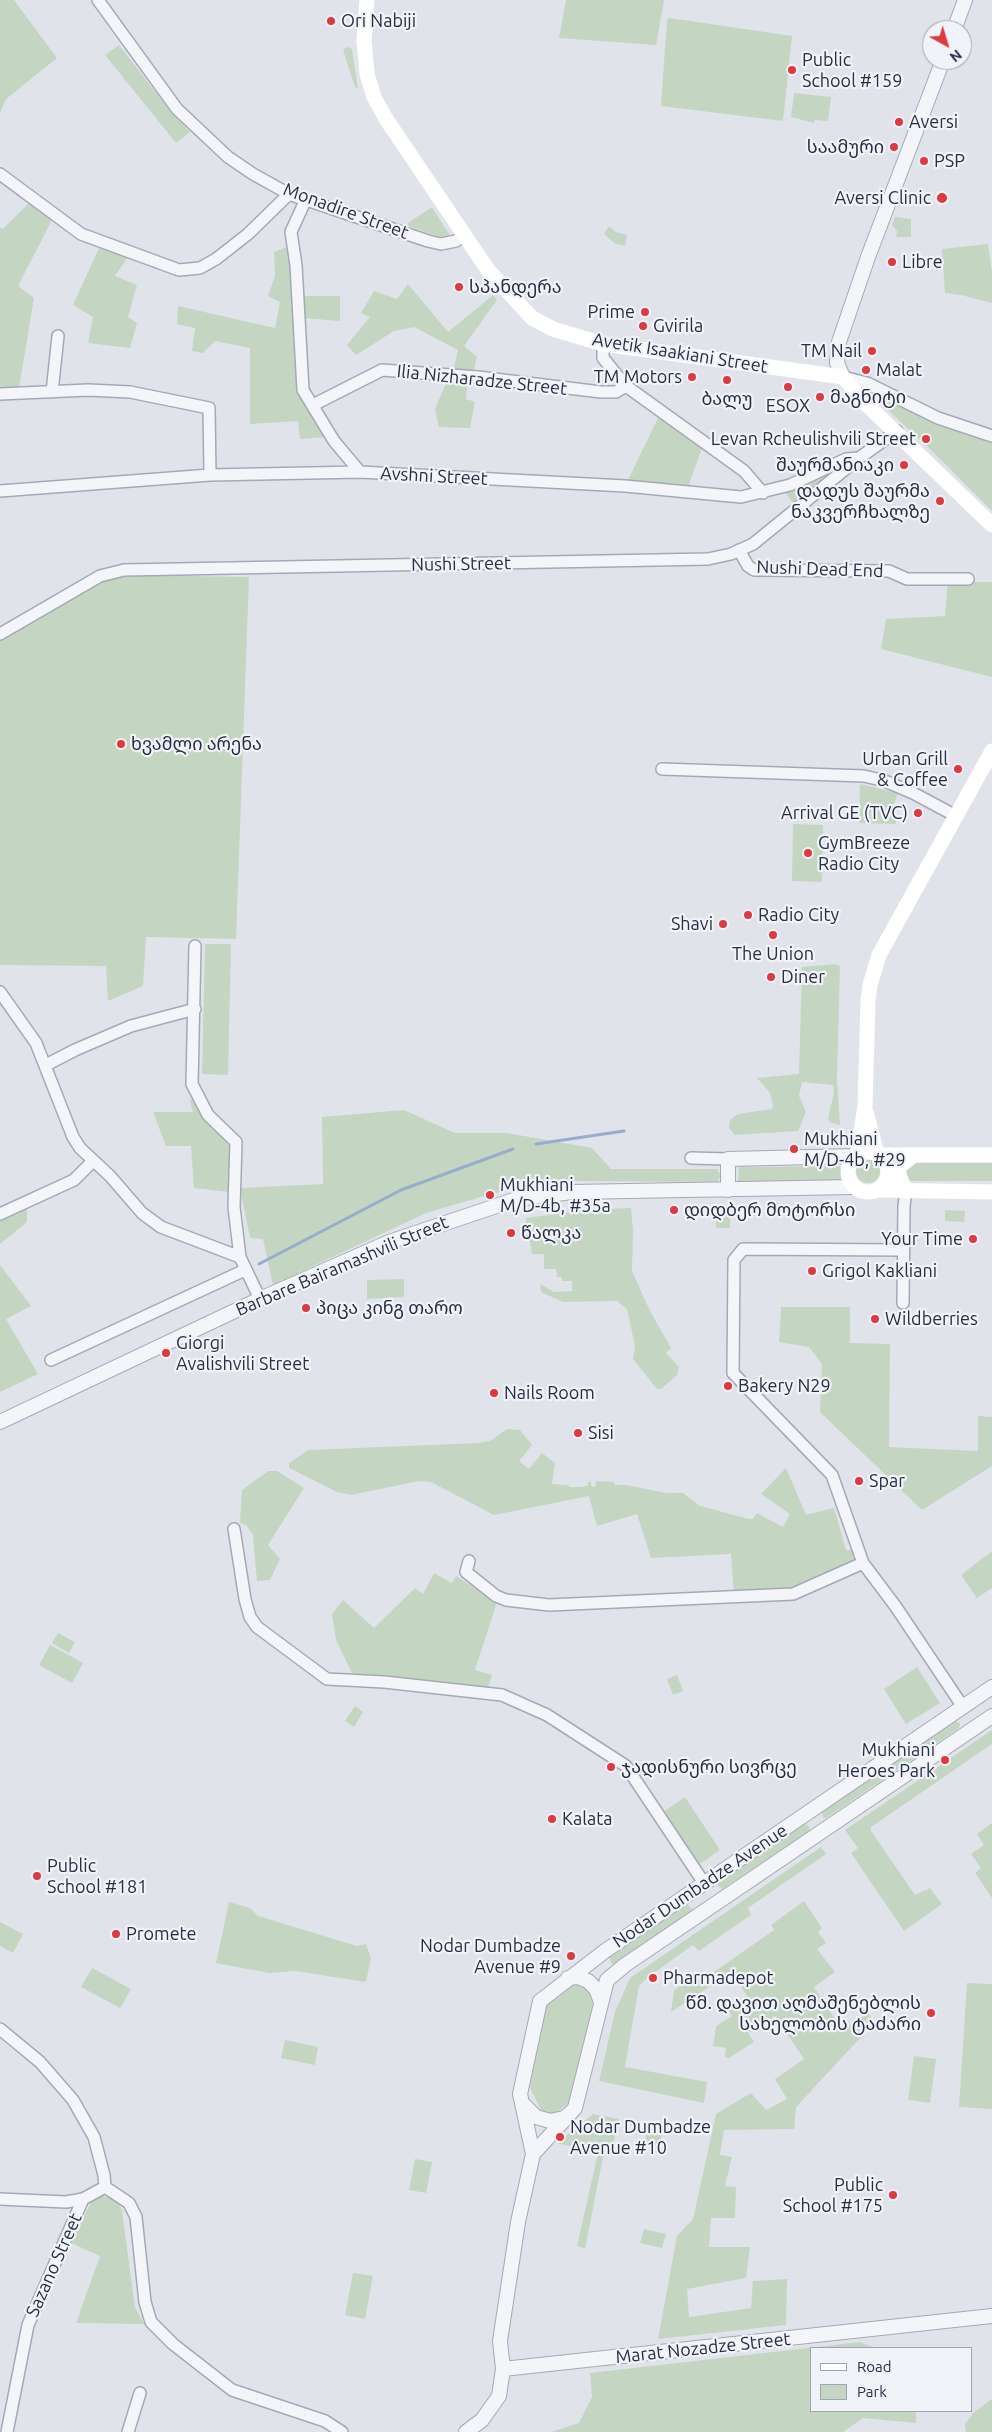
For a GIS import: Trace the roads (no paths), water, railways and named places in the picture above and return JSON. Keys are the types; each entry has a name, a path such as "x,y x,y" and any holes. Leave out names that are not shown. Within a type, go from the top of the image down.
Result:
{"main road":[{"name":"Avetik Isaakiani Street","path":"367,0 365,49 367,74 374,97 386,119 488,270 532,318 553,329 603,344 843,377"},
{"path":"843,377 864,401 992,525"},
{"path":"992,751 885,941 874,970 868,1002 865,1107 856,1155 848,1168 848,1175 854,1187 863,1192 878,1190 906,1192 992,1192"},
{"path":"865,1107 879,1154 888,1168 885,1184 878,1190"},
{"path":"856,1155 867,1151 879,1154 992,1155"},
{"path":"906,1192 899,1175 899,1168 914,1155"}],"street":[{"name":"Monadire Street","path":"98,0 153,78 193,127 228,157 290,194 428,241 441,244 456,241 464,235"},
{"path":"958,20 965,0"},
{"path":"939,70 868,257 839,342 837,363 843,377 867,383 938,418 992,436"},
{"path":"0,174 81,234 179,270 200,268 216,259 248,234 290,194"},
{"path":"306,199 290,232 296,265 302,390 334,441 360,472"},
{"path":"52,392 58,336"},
{"path":"603,344 604,358 626,386 744,471 763,493"},
{"name":"Ilia Nizharadze Street","path":"313,405 382,370 478,377 601,392 616,392 626,386"},
{"path":"0,394 88,390 130,392 209,408 210,475"},
{"name":"Nushi Street","path":"0,634 100,576 124,570 708,559 753,544 860,458 897,431"},
{"name":"Avshni Street","path":"0,491 210,475 360,472 625,486 741,497 763,493 790,484 846,459 860,458"},
{"name":"Nushi Dead End","path":"739,550 748,566 754,570 889,571 907,579 968,579"},
{"path":"662,769 864,776 913,793 956,816"},
{"path":"195,946 192,1084 208,1115 236,1142 234,1207 240,1257 260,1299"},
{"path":"0,992 28,1030 46,1065 73,1137 93,1161 110,1176 142,1213 161,1228 240,1257"},
{"path":"46,1065 75,1050 131,1026 194,1009"},
{"path":"691,1158 728,1159 856,1155"},
{"path":"728,1159 728,1190"},
{"path":"0,1214 74,1180 93,1161"},
{"name":"Barbare Bairamashvili Street","path":"0,1422 260,1299 389,1242 517,1199 572,1192 854,1187"},
{"path":"902,1304 906,1192"},
{"path":"903,1250 743,1249 734,1260 733,1373 832,1475 863,1562 896,1607 976,1727"},
{"name":"Barbare Bairamashvili Street","path":"51,1360 245,1270"},
{"path":"234,1529 245,1599 250,1617 257,1627 326,1679 384,1682 502,1695 547,1715 626,1766 704,1883"},
{"path":"469,1561 466,1572 496,1596 506,1600 549,1605 794,1594 863,1562"},
{"name":"Nodar Dumbadze Avenue","path":"466,2432 482,2420 498,2396 503,2369 500,2341 518,2222 533,2154 529,2128 520,2094 540,2001 605,1951 992,1687"},
{"name":"Nodar Dumbadze Avenue","path":"533,2154 576,2108 607,1980 697,1916 992,1716"},
{"path":"810,1811 823,1830"},
{"path":"682,1898 692,1901 697,1909 697,1916"},
{"path":"605,1951 604,1960 610,1968 619,1970"},
{"path":"568,1978 578,1977 588,1981 596,1989 601,2002"},
{"path":"0,2028 40,2062 73,2100 94,2137 104,2175 105,2187 129,2203 136,2217 144,2302 151,2322 173,2344 232,2390 325,2422 342,2432"},
{"path":"520,2094 525,2108 536,2117 550,2121 564,2118 576,2108"},
{"name":"Sazano Street","path":"7,2432 28,2325 83,2199 105,2187"},
{"path":"0,2199 66,2202 83,2199"},
{"name":"Marat Nozadze Street","path":"503,2369 992,2316"},
{"path":"128,2432 140,2393"}],"waterway":[{"path":"536,1144 624,1131"},
{"path":"259,1264 401,1190 513,1149"}],"place":[{"name":"Ori Nabiji","path":"331,21"},
{"name":"Public School #159","path":"792,70"},
{"name":"Aversi","path":"899,122"},
{"name":"საამური","path":"894,147"},
{"name":"PSP","path":"924,161"},
{"name":"Aversi Clinic","path":"942,198"},
{"name":"Libre","path":"892,262"},
{"name":"სპანდერა","path":"459,287"},
{"name":"Prime","path":"645,312"},
{"name":"Gvirila","path":"643,326"},
{"name":"TM Nail","path":"872,351"},
{"name":"Malat","path":"866,370"},
{"name":"TM Motors","path":"692,377"},
{"name":"ბალუ","path":"727,380"},
{"name":"ESOX","path":"788,387"},
{"name":"მაგნიტი","path":"820,397"},
{"name":"Levan Rcheulishvili Street","path":"926,439"},
{"name":"შაურმანიაკი","path":"904,465"},
{"name":"დადუს შაურმა ნაკვერჩხალზე","path":"940,501"},
{"name":"ხვამლი არენა","path":"121,744"},
{"name":"Urban Grill & Coffee","path":"958,769"},
{"name":"Arrival GE (TVC)","path":"918,813"},
{"name":"GymBreeze Radio City","path":"808,853"},
{"name":"Radio City","path":"748,915"},
{"name":"Shavi","path":"723,924"},
{"name":"The Union","path":"773,935"},
{"name":"Diner","path":"771,977"},
{"name":"Mukhiani M/D-4b, #29","path":"794,1149"},
{"name":"Mukhiani M/D-4b, #35a","path":"490,1195"},
{"name":"დიდბერ მოტორსი","path":"674,1210"},
{"name":"წალკა","path":"511,1233"},
{"name":"Your Time","path":"973,1239"},
{"name":"Grigol Kakliani","path":"812,1271"},
{"name":"პიცა კინგ თარო","path":"306,1308"},
{"name":"Wildberries","path":"875,1319"},
{"name":"Giorgi Avalishvili Street","path":"166,1353"},
{"name":"Bakery N29","path":"728,1386"},
{"name":"Nails Room","path":"494,1393"},
{"name":"Sisi","path":"578,1433"},
{"name":"Spar","path":"859,1481"},
{"name":"Mukhiani Heroes Park","path":"945,1760"},
{"name":"ჯადისნური სივრცე","path":"611,1767"},
{"name":"Kalata","path":"552,1819"},
{"name":"Public School #181","path":"37,1876"},
{"name":"Promete","path":"116,1934"},
{"name":"Nodar Dumbadze Avenue #9","path":"571,1956"},
{"name":"Pharmadepot","path":"653,1978"},
{"name":"წმ. დავით აღმაშენებლის სახელობის ტაძარი","path":"931,2013"},
{"name":"Nodar Dumbadze Avenue #10","path":"560,2137"},
{"name":"Public School #175","path":"893,2195"}]}
